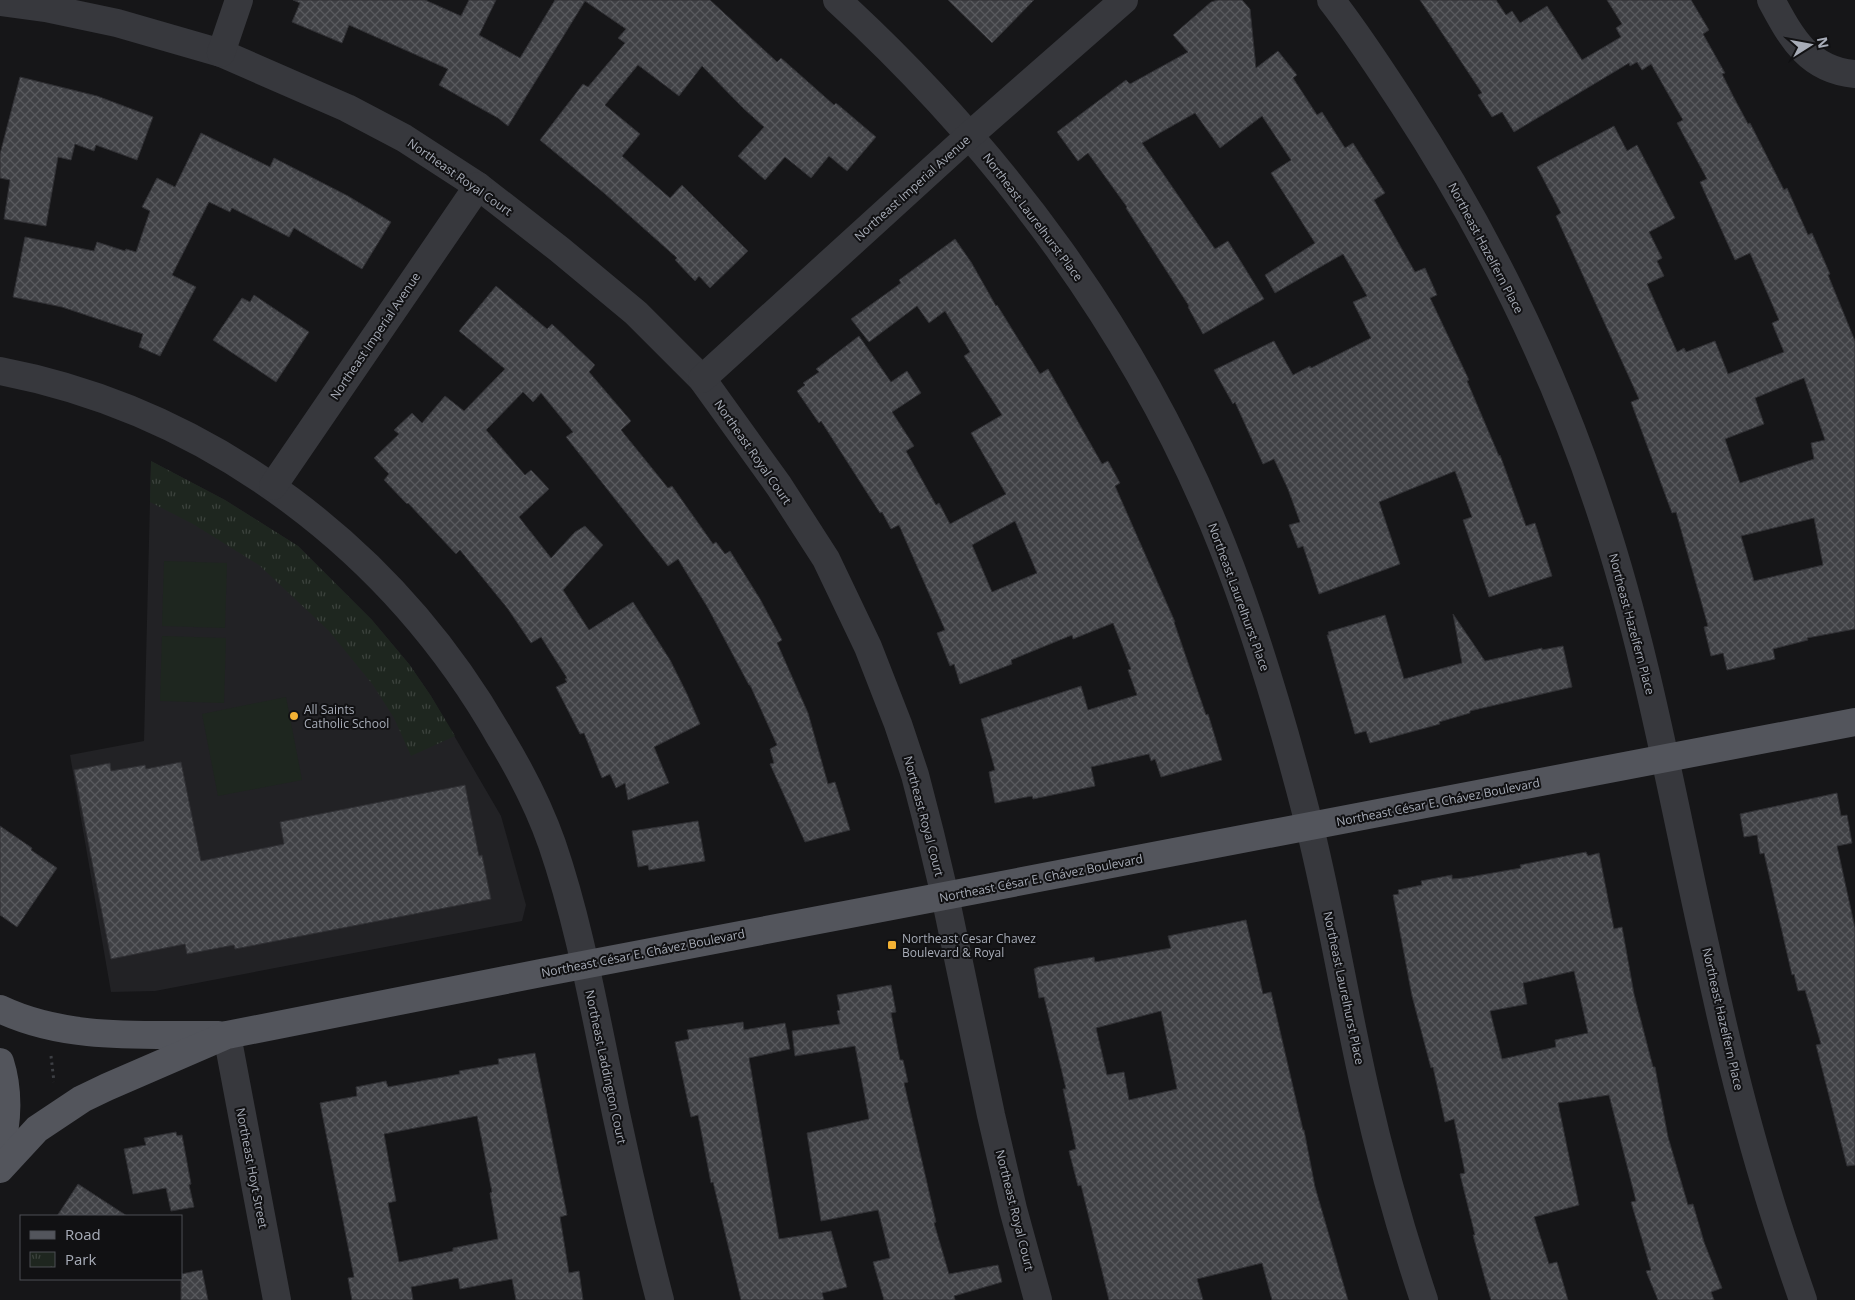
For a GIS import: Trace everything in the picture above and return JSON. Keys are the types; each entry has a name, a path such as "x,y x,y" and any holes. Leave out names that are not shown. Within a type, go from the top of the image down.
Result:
{"main road":[{"name":"Northeast César E. Chávez Boulevard","path":"0,1169 36,1129 82,1099 107,1086 227,1035 1855,722"},
{"name":"Northeast César E. Chávez Boulevard","path":"0,1009 46,1025 72,1030 101,1033 227,1035"},
{"path":"0,1062 6,1091 7,1115 0,1150"}],"street":[{"path":"220,54 239,0"},
{"name":"Northeast Laurelhurst Place","path":"837,0 920,80 970,135 1053,239 1124,346 1159,411 1221,542 1247,612 1269,681 1309,826 1365,1091 1400,1227 1424,1300"},
{"name":"Northeast Imperial Avenue","path":"702,379 970,135 1124,0"},
{"name":"Northeast Hazelfern Place","path":"1331,0 1392,87 1429,144 1468,210 1508,287 1547,370 1598,503 1644,660 1734,1072 1766,1187 1803,1300"},
{"path":"1771,0 1790,35 1803,52 1820,64 1842,73 1855,74"},
{"name":"Northeast Royal Court","path":"0,2 46,8 117,22 220,54 347,108 404,138 478,186 560,249 636,313 702,379 779,486 826,559 868,647 898,724 915,775 945,896 990,1114 1038,1300"},
{"name":"Northeast Imperial Avenue","path":"273,486 478,186"},
{"name":"Northeast Laddington Court","path":"0,371 88,394 163,424 220,453 273,486 339,538 386,582 419,619 473,691 516,763 551,840 574,918 620,1134 660,1300"},
{"name":"Northeast Hoyt Street","path":"227,1035 277,1300"}],"path":[{"path":"50,1052 55,1085"}],"shaded area":[{"name":"All Saints Catholic School","path":"151,461 225,500 298,546 372,620 409,664 431,696 501,816 526,905 522,921 155,991 111,992 70,755 144,741"}],"green space":[{"path":"151,461 225,500 298,546 372,620 409,664 455,736 411,756 394,718 373,685 329,631 259,565 193,524 150,502"},
{"path":"164,561 227,563 225,628 162,626"},
{"path":"162,636 226,638 224,703 160,701"},
{"path":"286,697 302,780 218,796 202,714"}],"building":[{"path":"293,0 425,0 461,16 469,0 496,0 479,35 520,58 555,0 710,0 777,62 781,58 834,105 836,103 876,137 847,171 829,156 811,178 785,157 765,180 738,156 764,127 702,66 679,96 638,65 605,105 640,134 622,156 670,198 682,185 748,251 710,288 699,276 695,281 675,260 677,258 604,193 540,140 583,84 588,87 625,43 618,38 626,29 585,1 508,126 498,118 439,85 448,69 349,25 342,43 292,22 300,3"},
{"path":"948,0 1034,0 992,43"},
{"path":"1218,0 1242,0 1250,9 1256,68 1278,51 1297,75 1293,78 1317,115 1322,112 1345,148 1353,143 1385,193 1374,200 1415,272 1425,268 1437,295 1430,298 1469,380 1467,381 1500,455 1526,526 1535,523 1552,576 1489,597 1463,520 1472,517 1455,471 1379,502 1400,564 1319,594 1303,546 1298,548 1289,525 1300,522 1274,459 1263,464 1235,402 1233,404 1214,370 1274,341 1293,375 1371,338 1353,302 1367,296 1343,254 1275,293 1265,275 1315,243 1271,173 1291,160 1262,116 1220,148 1195,113 1142,143 1215,249 1228,241 1264,299 1203,334 1189,306 1127,207 1088,153 1078,161 1057,132 1126,80 1130,84 1188,52 1173,35 1211,2"},
{"path":"1420,0 1496,0 1506,15 1512,11 1520,23 1547,6 1582,60 1621,37 1616,28 1622,24 1607,0 1691,0 1709,30 1703,34 1725,73 1722,74 1733,96 1748,124 1750,123 1784,190 1787,188 1808,235 1812,233 1830,274 1828,275 1855,341 1855,629 1807,638 1808,640 1773,649 1775,659 1727,670 1723,653 1711,656 1704,627 1708,626 1676,512 1672,513 1631,402 1639,399 1556,216 1561,213 1537,167 1614,126 1627,151 1637,145 1675,218 1649,232 1662,258 1657,261 1664,276 1647,284 1677,352 1684,348 1686,352 1715,341 1728,374 1784,352 1772,323 1779,320 1750,253 1735,260 1700,182 1707,179 1677,123 1683,120 1651,64 1642,70 1637,62 1630,66 1629,63 1514,132 1502,112 1492,117 1478,95 1482,93","holes":["1804,378 1825,440 1811,443 1814,459 1740,483 1725,439 1764,424 1755,398","1814,518 1823,565 1754,581 1741,536"]},
{"path":"20,77 97,96 153,117 137,160 96,145 94,151 75,144 71,160 58,157 46,226 4,219 10,180 0,178 0,154"},
{"path":"201,133 270,167 274,158 348,196 391,222 362,269 294,228 289,237 232,208 230,212 209,202 172,275 196,287 160,356 139,347 143,334 62,307 13,297 25,237 94,251 97,242 125,251 126,249 136,252 150,211 142,207 157,178 175,187"},
{"path":"955,239 1040,374 1048,369 1102,464 1108,461 1120,483 1115,486 1175,622 1206,715 1208,714 1222,760 1161,777 1155,759 1151,761 1149,754 1091,767 1095,786 1033,799 1032,796 995,803 989,772 995,770 981,719 1081,686 1088,710 1137,695 1128,670 1131,669 1113,623 1073,639 1072,635 1011,660 1012,664 960,684 954,664 950,666 937,633 945,630 899,525 891,529 882,512 880,513 821,421 819,423 797,391 805,385 803,383 819,372 816,369 859,336 891,382 907,371 921,393 892,412 914,446 906,451 936,505 939,503 950,524 1006,494 971,433 1002,415 964,356 970,352 945,311 929,323 917,306 869,342 851,319 901,283 899,280","holes":["1015,521 1037,573 992,592 972,545"]},
{"path":"496,286 547,329 552,324 595,365 589,372 631,421 621,430 668,488 672,486 713,544 716,542 725,554 730,551 760,599 782,640 777,643 808,713 828,784 835,782 850,830 805,842 770,764 774,763 770,749 777,745 750,685 708,608 678,559 668,566 566,437 573,432 541,393 533,402 523,392 486,430 525,475 531,470 549,489 519,517 551,558 575,532 585,526 603,545 563,590 589,630 633,602 670,660 700,724 654,747 669,783 628,800 625,783 616,788 610,774 602,778 584,733 580,734 556,687 567,682 565,679 567,678 541,637 531,643 508,609 460,550 456,554 384,480 389,474 374,458 399,434 394,430 412,413 422,423 445,396 464,411 505,369 459,331"},
{"path":"254,295 309,332 276,382 213,340 242,298 250,302"},
{"path":"1453,614 1485,661 1542,648 1542,650 1563,646 1572,687 1470,711 1470,713 1439,722 1440,724 1370,743 1366,731 1355,734 1327,635 1329,635 1328,632 1385,615 1404,679 1462,663"},
{"path":"181,762 201,861 284,844 280,822 465,785 479,856 482,855 491,899 235,949 234,945 187,954 185,944 111,959 74,770 110,763 111,771 145,765 146,769"},
{"path":"1837,793 1841,816 1847,815 1852,843 1837,846 1855,928 1855,1165 1847,1166 1816,1045 1821,1044 1805,990 1798,991 1794,974 1792,975 1764,853 1760,854 1757,835 1744,837 1740,814"},
{"path":"698,821 705,861 649,870 648,865 638,867 632,831"},
{"path":"0,826 57,868 17,927 0,915"},
{"path":"1586,852 1588,856 1599,853 1614,929 1622,927 1634,994 1653,1067 1655,1067 1668,1137 1688,1205 1693,1204 1704,1242 1722,1288 1711,1292 1714,1300 1658,1300 1646,1271 1651,1270 1631,1202 1636,1201 1609,1095 1558,1103 1579,1205 1534,1217 1549,1264 1557,1262 1568,1300 1491,1300 1473,1235 1475,1235 1460,1174 1465,1173 1454,1119 1445,1122 1433,1067 1431,1068 1412,996 1393,895 1399,894 1398,890 1422,885 1421,881 1452,875 1452,879 1464,878 1521,868 1520,865","holes":["1574,971 1588,1033 1555,1040 1556,1047 1502,1059 1490,1011 1527,1004 1523,983"]},
{"path":"1246,920 1263,994 1271,992 1304,1130 1315,1187 1348,1300 1272,1300 1262,1263 1197,1279 1203,1300 1109,1300 1081,1185 1078,1186 1069,1151 1076,1149 1063,1089 1066,1089 1044,997 1039,998 1034,969 1094,957 1095,962 1171,948 1168,936","holes":["1161,1011 1177,1089 1129,1100 1124,1072 1107,1075 1096,1028"]},
{"path":"891,985 896,1012 891,1013 900,1060 903,1060 908,1082 904,1083 936,1222 934,1223 949,1274 998,1265 1002,1282 954,1296 955,1300 884,1300 873,1262 890,1258 878,1210 821,1221 807,1133 869,1119 855,1046 795,1056 792,1031 840,1024 837,1011 840,1010 837,995"},
{"path":"743,1022 744,1030 785,1023 790,1049 749,1058 779,1239 831,1231 847,1287 822,1293 824,1300 741,1300 713,1182 711,1183 698,1115 691,1117 675,1042 689,1039 687,1030"},
{"path":"535,1053 567,1215 560,1217 569,1273 579,1271 583,1300 516,1300 512,1279 460,1289 458,1278 411,1287 413,1300 352,1300 348,1278 354,1277 320,1103 357,1096 356,1087 386,1081 388,1087 460,1074 459,1071 499,1064 498,1059","holes":["477,1116 492,1192 490,1193 498,1239 453,1248 453,1251 399,1262 388,1203 396,1201 384,1134"]},
{"path":"176,1132 177,1136 182,1135 194,1207 171,1211 166,1188 133,1194 124,1149 146,1145 144,1138"},
{"path":"78,1184 125,1215 58,1215"},
{"path":"202,1270 208,1300 181,1300 182,1274"}],"place":[{"name":"All Saints Catholic School","path":"294,716"},
{"name":"Northeast Cesar Chavez Boulevard & Royal","path":"892,945"}]}
